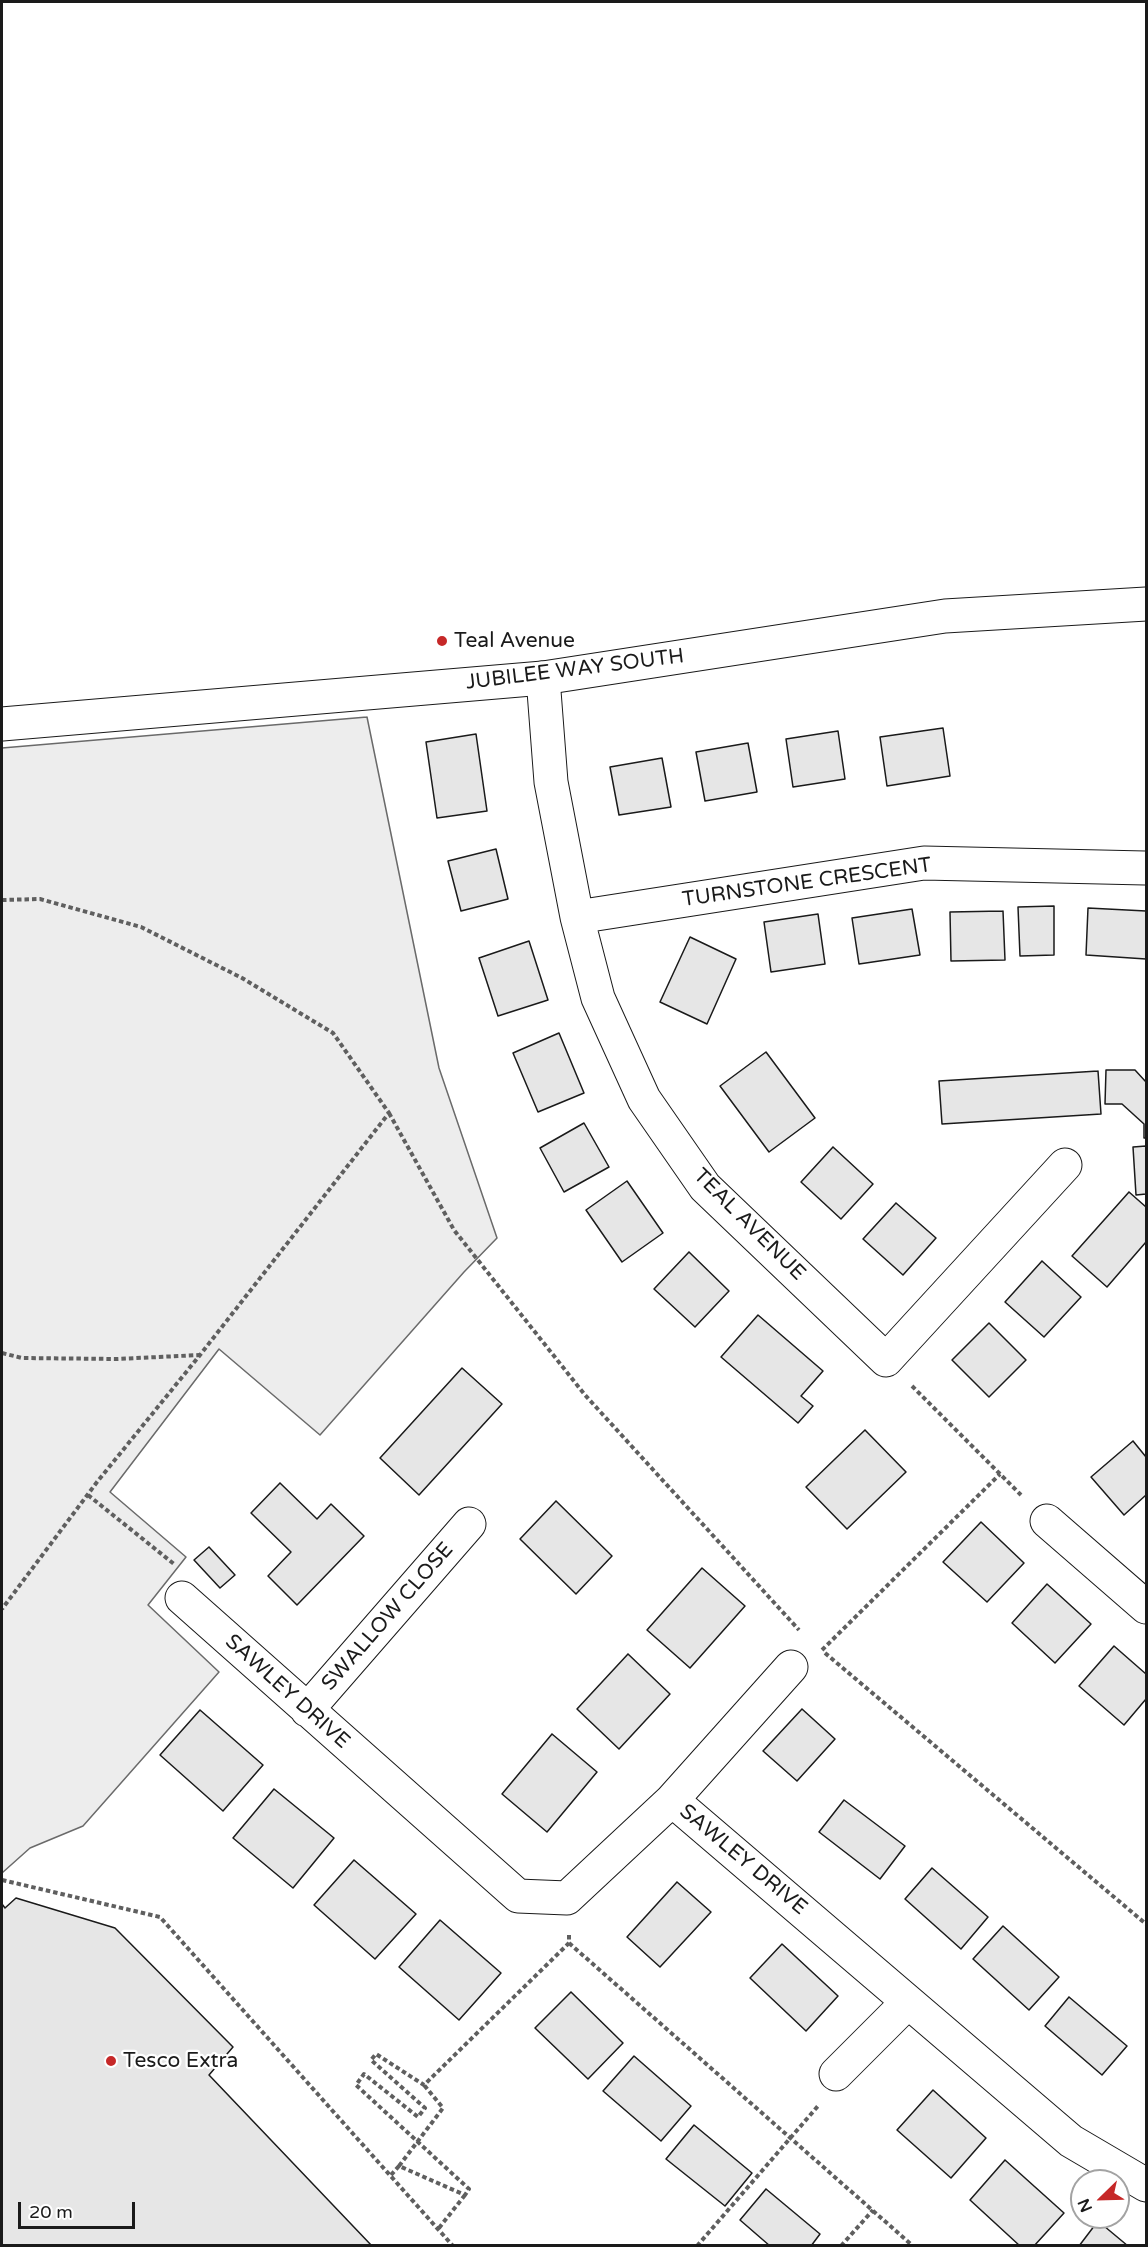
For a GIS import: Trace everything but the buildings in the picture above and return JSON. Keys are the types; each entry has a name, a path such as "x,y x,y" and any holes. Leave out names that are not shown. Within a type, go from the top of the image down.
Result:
{"street":[{"name":"JUBILEE WAY SOUTH","path":"2,724 543,678 945,616 1146,604"},
{"name":"TEAL AVENUE","path":"543,678 551,782 577,917 598,998 644,1099 705,1187 886,1360"},
{"name":"TURNSTONE CRESCENT","path":"577,917 924,863 1146,868"},
{"path":"886,1360 1065,1165"},
{"path":"1047,1521 1141,1593"},
{"name":"SWALLOW CLOSE","path":"307,1710 469,1524"},
{"name":"SAWLEY DRIVE","path":"182,1598 518,1896 567,1898 672,1800 1071,2141 1146,2185"},
{"path":"672,1800 791,1667"},
{"path":"836,2074 908,2002"}],"path":[{"path":"2,900 40,899 141,927 242,978 333,1033 389,1113 454,1230 577,1386 805,1635"},
{"path":"2,1610 88,1495 389,1113"},
{"path":"2,1353 22,1358 118,1359 200,1355"},
{"path":"886,1360 1047,1521"},
{"path":"822,1650 1000,1474"},
{"path":"88,1495 193,1579 182,1598"},
{"path":"813,1642 1146,1924"},
{"path":"2,1880 160,1917 453,2246"},
{"path":"567,1898 569,1943 913,2246"},
{"path":"424,2085 569,1943"},
{"path":"391,2175 399,2166 418,2140 443,2108 424,2085 376,2054 371,2060 425,2108 418,2117 364,2074 356,2085 418,2140 469,2189 439,2228"},
{"path":"696,2246 820,2103 836,2074"},
{"path":"399,2166 465,2195"},
{"path":"841,2246 873,2210"}],"shaded area":[{"path":"367,717 439,1068 497,1238 464,1272 320,1435 219,1349 110,1492 186,1557 148,1605 219,1672 83,1826 30,1848 2,1873 2,748"}],"place":[{"name":"Teal Avenue","path":"442,641"},
{"name":"Tesco Extra","path":"111,2061"}]}
